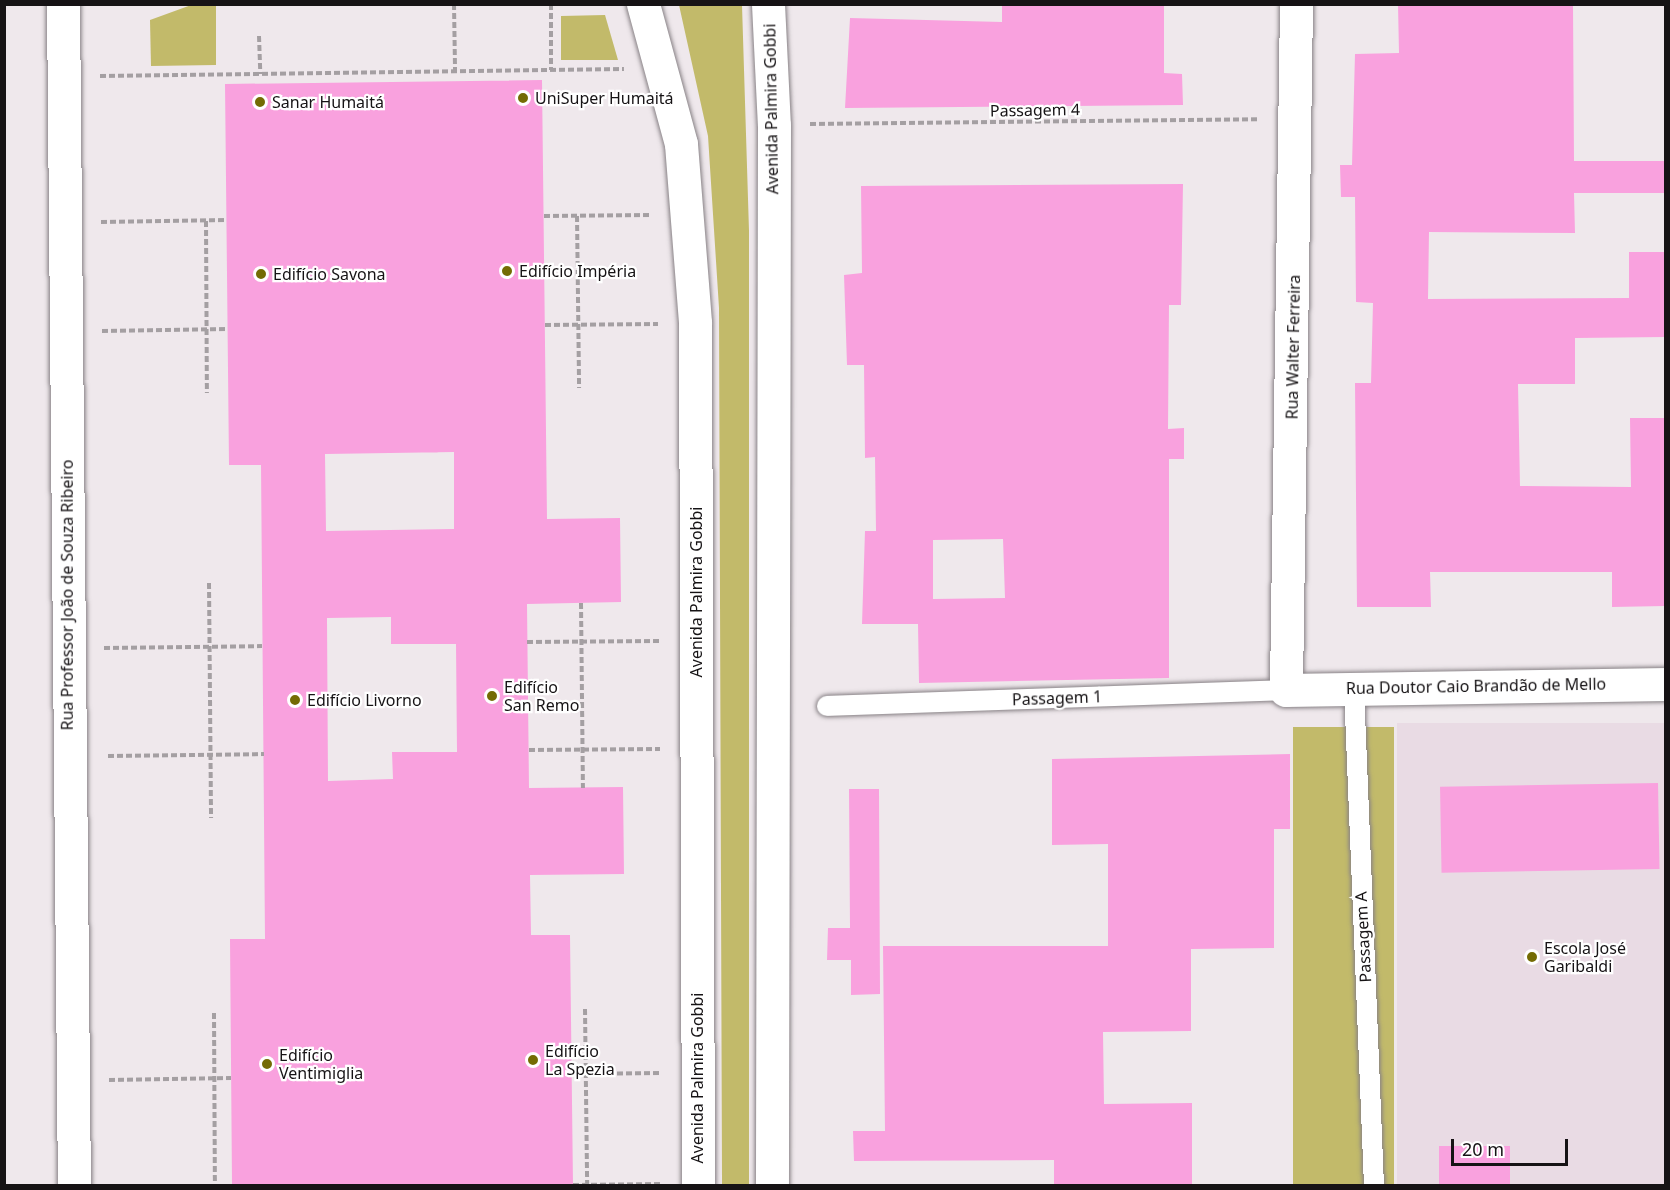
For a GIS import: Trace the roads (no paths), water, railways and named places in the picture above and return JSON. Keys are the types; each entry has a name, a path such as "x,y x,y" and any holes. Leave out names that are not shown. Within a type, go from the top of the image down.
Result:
{"street":[{"name":"Rua Professor João de Souza Ribeiro","path":"63,4 68,757 74,1185"},
{"name":"Avenida Palmira Gobbi","path":"643,4 681,144 695,323 698,1185"},
{"name":"Avenida Palmira Gobbi","path":"768,4 774,125 772,1185"},
{"name":"Rua Walter Ferreira","path":"1286,690 1297,119 1296,4"},
{"name":"Rua Doutor Caio Brandão de Mello","path":"1286,690 1665,684"}],"lane":[{"name":"Passagem A","path":"1354,688 1374,1185"},
{"name":"Passagem 1","path":"827,706 1286,690"}],"place":[{"name":"UniSuper Humaitá","path":"523,98"},
{"name":"Sanar Humaitá","path":"260,102"},
{"name":"Edifício Impéria","path":"507,271"},
{"name":"Edifício Savona","path":"261,274"},
{"name":"Edifício San Remo","path":"492,696"},
{"name":"Edifício Livorno","path":"295,700"},
{"name":"Escola José Garibaldi","path":"1532,957"},
{"name":"Edifício La Spezia","path":"533,1060"},
{"name":"Edifício Ventimiglia","path":"267,1064"}]}
